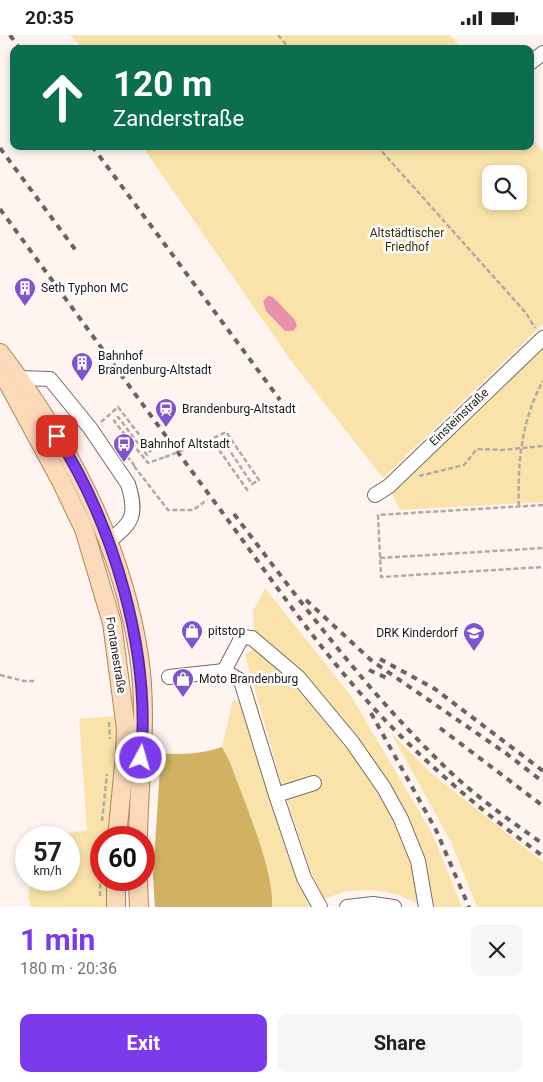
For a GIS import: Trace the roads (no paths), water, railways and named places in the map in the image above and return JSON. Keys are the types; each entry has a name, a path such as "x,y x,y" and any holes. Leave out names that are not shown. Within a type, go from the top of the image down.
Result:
{"main road":[{"name":"Fontanestraße","path":"0,353 19,378 66,450 92,501 108,541 125,597 139,656 144,730 139,826"},
{"name":"Fontanestraße","path":"0,374 8,383 61,481 84,529 110,615 118,655 126,729 126,755 111,826"},
{"path":"116,891 116,907"},
{"path":"138,891 139,907"}],"street":[{"name":"Einsteinstraße","path":"375,495 389,486 540,334"},
{"path":"19,378 50,379 90,428 122,475 131,494 131,520 127,527 108,541"},
{"path":"224,671 242,637 252,638 298,677 352,742 384,788 418,861 426,907"},
{"path":"169,677 224,671 241,681 304,878 320,907"},
{"path":"276,795 314,783"},
{"path":"347,907 373,904 394,907"}],"railway":[{"path":"10,35 17,45"},
{"path":"0,148 77,252"},
{"path":"95,150 280,400"},
{"path":"0,209 318,643 382,717 439,772 500,824 543,856"},
{"path":"234,514 359,674 413,735 466,786 543,844"},
{"path":"306,600 372,661 507,754 543,782"},
{"path":"380,659 435,689 543,771"},
{"path":"369,670 389,679"},
{"path":"371,713 436,830 469,907"},
{"path":"440,728 543,806"}],"place":[{"name":"Seth Typhon MC","path":"25,307"},
{"name":"Bahnhof Brandenburg-Altstadt","path":"82,382"},
{"name":"Brandenburg-Altstadt","path":"166,428"},
{"name":"Bahnhof Altstadt","path":"124,463"},
{"name":"pitstop","path":"192,650"},
{"name":"DRK Kinderdorf","path":"474,652"},
{"name":"Moto Brandenburg","path":"183,698"}],"park label":[{"name":"Altstädtischer Friedhof","path":"407,240"}]}
